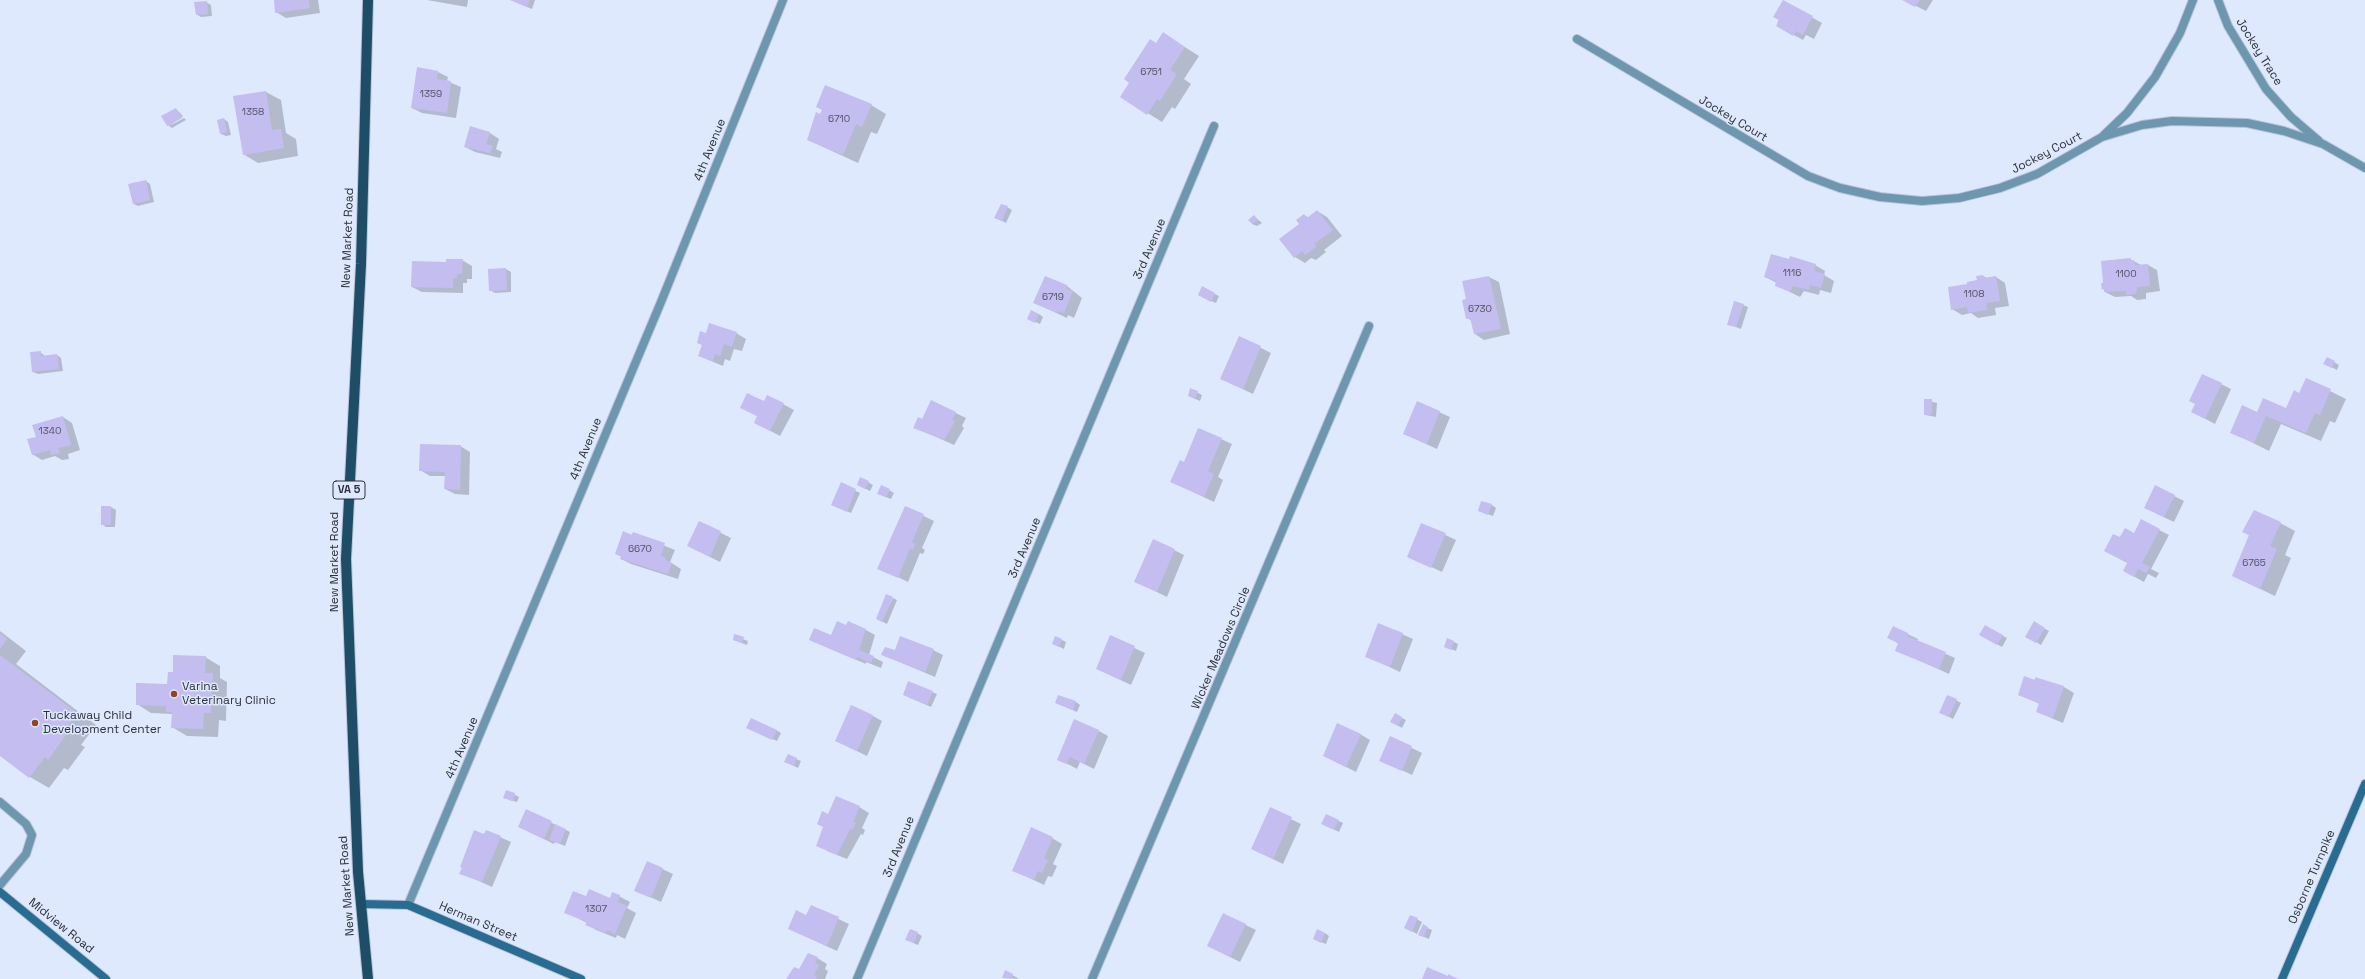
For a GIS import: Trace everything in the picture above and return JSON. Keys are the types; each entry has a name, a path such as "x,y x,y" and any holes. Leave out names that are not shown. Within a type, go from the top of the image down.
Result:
{"main road":[{"name":"New Market Road","path":"368,0 361,264 346,559 358,872 368,979"}],"street":[{"name":"4th Avenue","path":"408,905 661,302 783,0"},
{"path":"2102,137 2127,113 2155,77 2180,33 2193,0"},
{"name":"Jockey Trace","path":"2218,0 2228,26 2266,89 2291,117 2323,144"},
{"name":"Jockey Court","path":"1577,39 1808,176 1840,188 1880,197 1922,201 1959,198 2000,188 2037,174 2102,137 2142,125 2172,121 2248,123 2284,131 2323,144"},
{"name":"3rd Avenue","path":"857,979 1214,126"},
{"path":"2323,144 2365,168"},
{"name":"Wicker Meadows Circle","path":"1092,979 1369,326"},
{"name":"Osborne Turnpike","path":"2282,979 2365,784"},
{"path":"0,802 26,824 32,835 26,854 0,885"},
{"name":"Midview Road","path":"0,892 106,979"},
{"name":"Herman Street","path":"361,904 408,905 581,979"}],"building":[{"path":"274,0 309,0 310,8 275,13"},
{"path":"510,0 530,0 527,7"},
{"path":"1783,0 1813,16 1803,35 1796,31 1793,36 1776,26 1779,20 1773,17"},
{"path":"1902,0 1920,0 1915,7"},
{"path":"207,1 208,14 196,15 194,2"},
{"path":"1163,32 1185,47 1170,70 1177,74 1160,101 1157,99 1147,115 1120,97 1129,83 1124,79 1150,39 1156,43"},
{"path":"417,67 438,71 437,79 451,81 447,113 411,108"},
{"path":"825,85 872,104 862,127 856,124 843,155 807,140 816,112 820,114 822,110 816,107"},
{"path":"266,91 272,130 281,129 284,148 243,155 233,96"},
{"path":"176,108 182,118 167,126 161,116"},
{"path":"224,118 227,132 220,134 217,120"},
{"path":"470,126 490,132 486,144 493,146 490,153 464,147"},
{"path":"146,180 150,200 133,204 128,184"},
{"path":"1001,204 1008,206 1002,221 994,218"},
{"path":"1317,210 1333,230 1314,244 1317,246 1305,255 1302,251 1294,258 1279,239 1299,224 1296,220 1304,214 1307,218"},
{"path":"1254,215 1258,220 1252,224 1248,220"},
{"path":"1771,254 1789,259 1790,256 1816,264 1814,271 1825,274 1821,288 1810,285 1809,290 1793,286 1790,292 1775,286 1776,281 1764,277"},
{"path":"2131,258 2131,260 2134,260 2135,265 2148,264 2150,286 2137,287 2136,294 2126,295 2126,291 2104,292 2104,289 2102,290 2101,283 2103,283 2101,261"},
{"path":"446,259 463,259 462,274 457,274 457,278 453,278 453,288 411,287 412,261 446,262"},
{"path":"506,268 507,290 489,291 488,269"},
{"path":"1983,275 1984,278 1996,276 2000,301 1986,303 1987,310 1968,313 1967,307 1951,310 1948,287 1967,284 1967,282 1977,280 1976,276"},
{"path":"1045,276 1067,285 1066,289 1073,291 1064,313 1058,311 1057,313 1033,303"},
{"path":"1489,276 1501,329 1474,334 1470,318 1466,319 1462,300 1466,299 1462,281"},
{"path":"1202,286 1215,293 1211,302 1198,295"},
{"path":"1734,301 1744,304 1736,327 1727,325"},
{"path":"1031,310 1039,314 1035,323 1027,319"},
{"path":"709,323 737,332 732,347 724,344 720,356 715,354 713,361 698,356 702,345 697,343 700,331 706,333"},
{"path":"1239,336 1261,346 1243,389 1220,379"},
{"path":"41,351 41,356 57,354 59,369 32,372 30,352"},
{"path":"2327,357 2335,361 2332,368 2323,364"},
{"path":"2202,374 2222,383 2205,419 2191,412 2195,404 2189,401"},
{"path":"2306,378 2331,389 2320,415 2315,413 2306,433 2266,416 2254,443 2230,433 2242,405 2257,412 2263,398 2286,408 2294,390 2299,393"},
{"path":"1190,388 1198,391 1195,399 1188,396"},
{"path":"747,393 764,401 767,395 784,403 770,431 754,423 757,416 740,408"},
{"path":"1924,399 1932,399 1932,415 1924,415"},
{"path":"931,400 956,412 952,420 955,421 944,440 913,428 918,417 922,419"},
{"path":"1417,401 1440,411 1427,444 1403,434"},
{"path":"63,416 71,445 58,448 60,453 51,455 50,450 32,455 27,439 36,437 32,425"},
{"path":"1198,428 1222,438 1208,471 1214,474 1204,497 1170,482 1180,460 1184,462"},
{"path":"420,444 461,445 460,490 444,489 445,472 419,471"},
{"path":"860,477 869,481 865,489 857,485"},
{"path":"841,482 856,489 847,512 831,505"},
{"path":"881,485 890,489 886,497 877,494"},
{"path":"2155,485 2175,495 2164,517 2144,508"},
{"path":"1481,501 1492,504 1488,515 1478,511"},
{"path":"101,506 111,506 111,525 101,525"},
{"path":"905,506 924,514 912,542 915,544 913,550 910,548 898,578 877,569"},
{"path":"2254,510 2281,522 2270,546 2277,549 2260,589 2232,576 2249,535 2242,532"},
{"path":"2141,519 2160,529 2142,563 2150,567 2146,573 2138,569 2134,577 2123,571 2127,563 2104,551 2113,534 2120,537 2125,528 2134,533"},
{"path":"699,521 721,531 710,557 687,546"},
{"path":"1421,523 1446,533 1431,568 1407,557"},
{"path":"623,531 632,535 633,532 665,543 661,556 666,558 665,560 672,563 668,574 620,559 621,556 615,554"},
{"path":"1153,539 1175,549 1157,592 1134,582"},
{"path":"886,594 893,597 882,622 876,619"},
{"path":"837,621 846,625 848,621 866,629 859,650 874,656 871,663 857,657 856,660 809,640 814,628 831,635"},
{"path":"2034,621 2045,628 2036,643 2025,637"},
{"path":"1378,623 1403,633 1390,667 1365,657"},
{"path":"1985,625 2003,635 1997,645 1979,635"},
{"path":"1893,626 1908,633 1907,636 1946,652 1939,669 1895,651 1898,643 1887,638"},
{"path":"0,633 7,639 0,649"},
{"path":"734,634 744,637 742,643 733,640"},
{"path":"1110,635 1135,646 1121,680 1096,669"},
{"path":"900,636 934,649 925,672 881,655 885,647 895,650"},
{"path":"1055,636 1062,639 1059,647 1052,644"},
{"path":"1447,638 1454,641 1451,650 1444,647"},
{"name":"Tuckaway Child Development Center","path":"0,655 77,713 63,733 66,735 48,760 45,757 29,778 0,756"},
{"name":"Varina Veterinary Clinic","path":"173,655 206,656 205,673 213,673 211,713 204,713 203,729 171,728 172,712 166,712 166,706 136,705 136,683 167,684 168,672 173,672"},
{"path":"2024,676 2035,680 2035,677 2064,686 2053,718 2036,712 2039,703 2018,695"},
{"path":"908,681 933,691 927,705 903,695"},
{"path":"1058,695 1076,701 1073,710 1055,703"},
{"path":"1947,695 1957,699 1949,717 1939,713"},
{"path":"851,705 873,715 857,751 835,741"},
{"path":"1395,713 1402,717 1398,726 1390,722"},
{"path":"751,718 777,730 772,740 746,728"},
{"path":"1074,719 1099,730 1084,764 1070,757 1066,764 1057,760"},
{"path":"1337,723 1361,734 1346,767 1323,756"},
{"path":"1390,736 1412,746 1402,771 1379,761"},
{"path":"788,754 797,758 794,766 784,762"},
{"path":"506,790 515,793 513,801 503,798"},
{"path":"836,796 860,806 853,822 856,823 852,830 850,829 837,855 816,846 823,827 817,824 822,811 828,814"},
{"path":"1270,807 1292,817 1273,859 1251,849"},
{"path":"526,809 552,821 544,839 518,827"},
{"path":"1326,814 1339,820 1334,830 1321,824"},
{"path":"555,824 566,829 560,844 549,840"},
{"path":"1031,827 1053,837 1044,858 1048,860 1042,873 1038,871 1034,880 1012,871"},
{"path":"474,830 484,834 486,830 501,836 482,882 459,874 462,868 460,867"},
{"path":"647,861 663,868 651,898 634,891"},
{"path":"589,889 610,898 612,892 620,895 618,902 627,906 615,934 607,930 606,933 585,925 587,922 564,913 573,891 586,896"},
{"path":"811,905 839,917 827,946 788,929 796,910 806,915"},
{"path":"1223,913 1246,924 1230,957 1207,946"},
{"path":"1410,915 1418,918 1412,932 1404,928"},
{"path":"1423,924 1428,927 1424,937 1418,935"},
{"path":"910,929 918,932 914,943 905,940"},
{"path":"1317,929 1325,933 1321,943 1313,939"},
{"path":"808,953 818,957 815,963 819,965 814,975 817,976 816,979 786,979 794,967 799,969"},
{"path":"1427,967 1448,976 1448,974 1458,979 1422,979"},
{"path":"1005,970 1013,974 1011,979 1002,978"}],"place":[{"name":"Varina Veterinary Clinic","path":"174,694"},
{"name":"Tuckaway Child Development Center","path":"35,723"}]}
